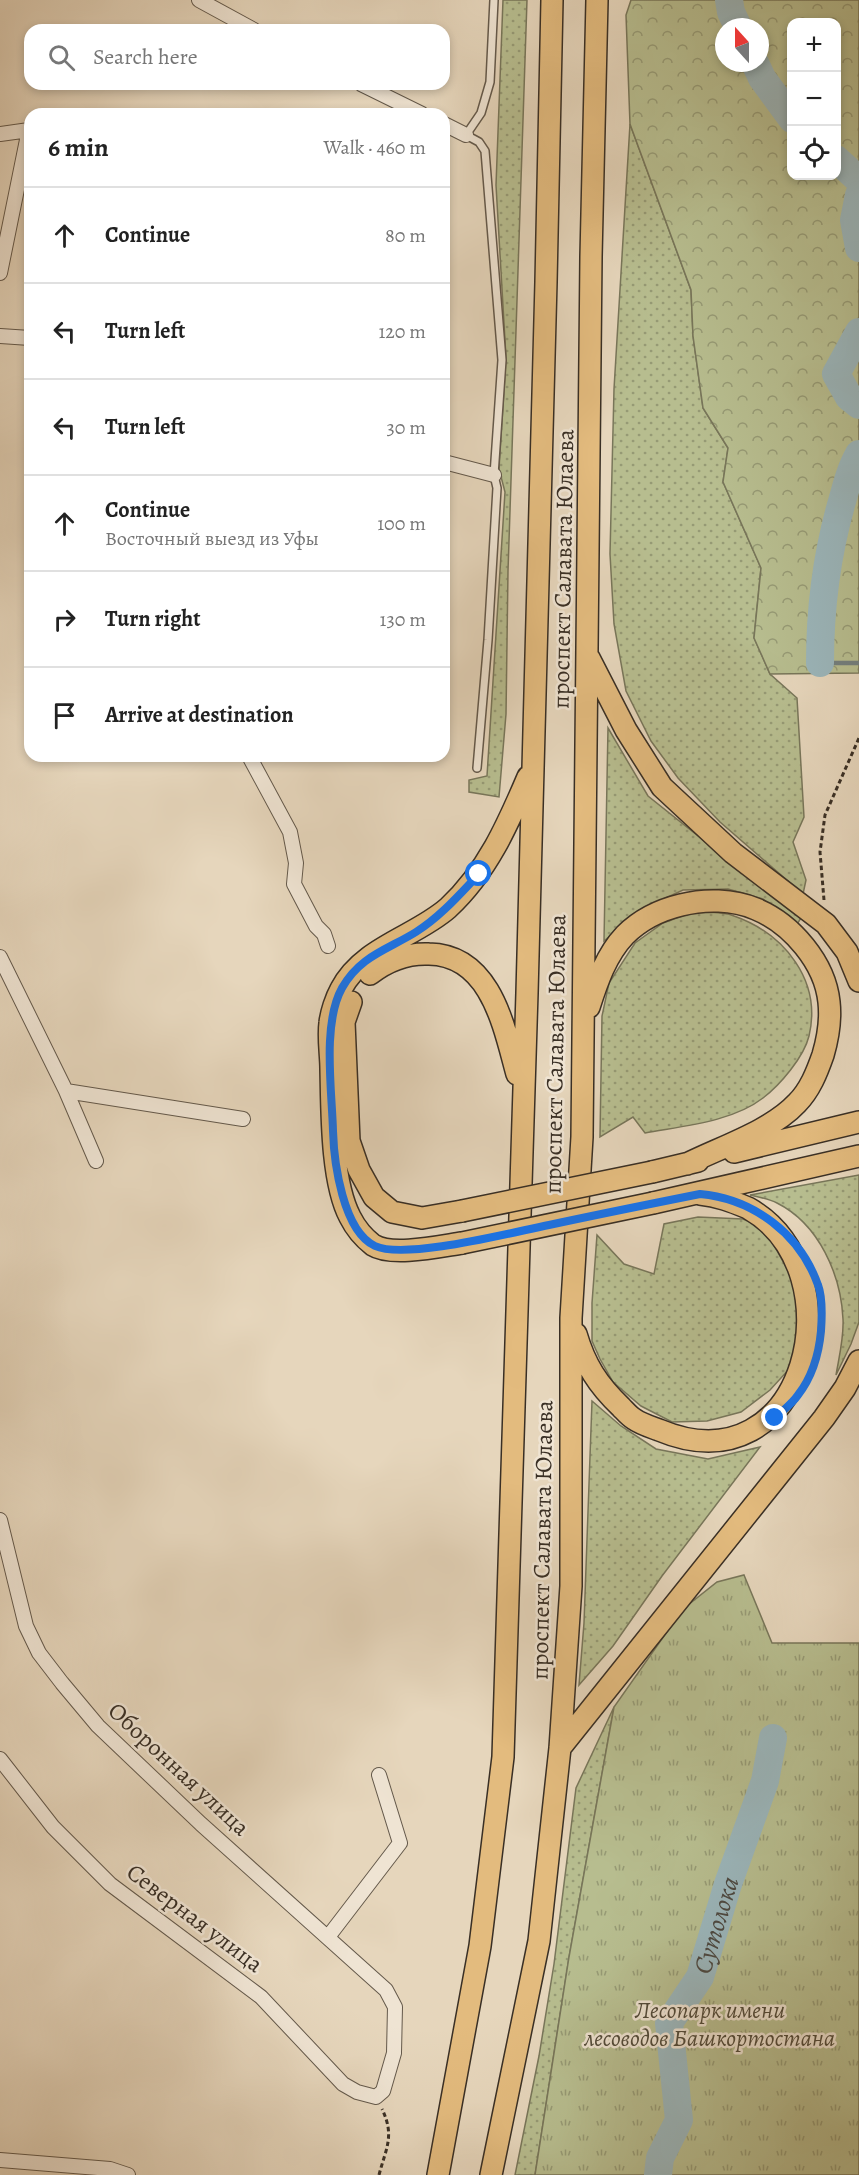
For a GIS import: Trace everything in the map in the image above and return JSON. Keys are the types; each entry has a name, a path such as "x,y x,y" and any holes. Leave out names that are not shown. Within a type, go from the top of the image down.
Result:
{"main road":[{"name":"проспект Салавата Юлаева","path":"438,2175 480,1946 503,1756 524,1098 552,0"},
{"name":"проспект Салавата Юлаева","path":"491,2175 539,1941 560,1748 571,1586 571,1318 582,1137 591,256 597,0"},
{"path":"588,656 626,730 662,787 733,853 826,924 847,952 859,981"},
{"path":"532,768 505,830 479,874 448,908 415,932 382,949 358,966 341,989 330,1023 334,1146 342,1195 349,1216 360,1232 374,1246 392,1251 462,1243 700,1194 859,1156"},
{"path":"582,1028 599,978 611,953 625,935 645,920 667,909 691,903 714,901 736,903 756,909 789,931 805,949 819,968 829,1001 829,1036 816,1075 798,1103 770,1125 687,1164"},
{"path":"524,1098 504,1025 490,992 475,973 458,960 436,954 415,954 392,960 371,973 355,992 344,1022 349,1141 359,1170 374,1197 392,1212 422,1218 462,1211 652,1172 859,1122"},
{"path":"571,1318 582,1356 603,1389 634,1419 679,1438 715,1440 750,1434 775,1418 797,1396 810,1374 819,1347 822,1316 819,1287 792,1239 775,1223 720,1196 700,1194"},
{"path":"560,1748 824,1418 845,1388 859,1361"}],"street":[{"path":"199,0 243,24"},
{"path":"373,90 411,108"},
{"path":"450,127 466,135"},
{"path":"0,134 24,131"},
{"path":"0,273 24,155"},
{"path":"0,336 24,338"},
{"path":"450,464 494,475"},
{"path":"252,762 290,832 296,863 294,884 316,926 324,934 328,946"},
{"path":"0,957 66,1091 96,1161"},
{"path":"66,1091 243,1119"},
{"name":"Оборонная улица","path":"0,1520 26,1626 39,1653 62,1683 98,1726 201,1824 386,1990 395,2007 394,2053 383,2091 376,2097"},
{"name":"Северная улица","path":"0,1759 53,1827 110,1884 261,1997 343,2084 357,2092 376,2097"},
{"path":"328,1937 400,1843 379,1775"},
{"path":"0,2160 110,2169 128,2175"}],"lane":[{"path":"477,768 489,628 497,488 494,475 502,360 485,151 479,142 466,135 481,113 490,82 494,0"}],"path":[{"path":"826,924 820,852 825,815 859,738"},
{"path":"376,2097 389,2124 390,2133 379,2175"}],"green space":[{"path":"503,0 527,0 508,571 506,714 499,797 469,792 469,780 487,776 505,492 499,469 506,358 496,185"},
{"path":"631,0 859,0 859,673 770,674 754,638 761,568 723,482 728,448 703,408 693,336 691,290 630,124 626,15"},
{"path":"630,124 691,290 693,336 703,408 728,448 723,482 761,568 754,638 770,674 797,698 804,817 793,842 806,880 803,894 720,822 678,778 651,741 626,691 614,624 610,554 614,389"},
{"path":"608,728 648,796 801,918 796,926 763,899 728,889 683,890 642,909 604,941"},
{"path":"693,912 729,914 752,924 784,947 796,962 810,997 812,1016 806,1044 797,1061 777,1086 763,1098 737,1113 707,1122 645,1133 633,1117 600,1137 602,1016 609,983 635,943 663,923"},
{"path":"859,1175 859,1322 836,1375 843,1319 838,1285 825,1252 816,1237 792,1212 774,1202 750,1195"},
{"path":"698,1217 743,1219 765,1229 802,1296 792,1366 770,1390 741,1412 707,1421 672,1422 641,1406 613,1382 592,1341 597,1235 624,1264 654,1274 664,1224"},
{"path":"592,1401 621,1426 656,1449 708,1459 760,1447 662,1576 613,1646 579,1685 584,1623"},
{"name":"Лесопарк имени лесоводов Башкортостана","path":"744,1575 772,1643 859,1643 859,2175 535,2175 569,1957 614,1707 683,1609 717,1582"},
{"path":"614,1707 569,1957 535,2175 515,2175 539,2056 554,1964 576,1788"}],"waterway":[{"name":"Сутолока","path":"729,0 734,18"},
{"name":"Сутолока","path":"759,72 787,112"},
{"name":"Сутолока","path":"841,164 859,180"},
{"name":"Сутолока","path":"859,195 854,220 859,248"},
{"name":"Сутолока","path":"859,332 836,374 849,397 859,405"},
{"name":"Сутолока","path":"820,663 821,621 829,559 837,518 851,470 859,454"},
{"path":"820,663 859,663"},
{"name":"Сутолока","path":"658,2175 660,2158 679,2120 669,2023 700,1977 728,1884 765,1781 773,1738"}],"route":[{"path":"479,874 448,908 415,932 382,949 358,966 341,989 330,1023 334,1146 342,1195 349,1216 374,1246 392,1251 462,1243 700,1194 720,1196 756,1212 775,1223 792,1239 819,1287 822,1316 819,1347 810,1374 797,1396 775,1418"}]}
